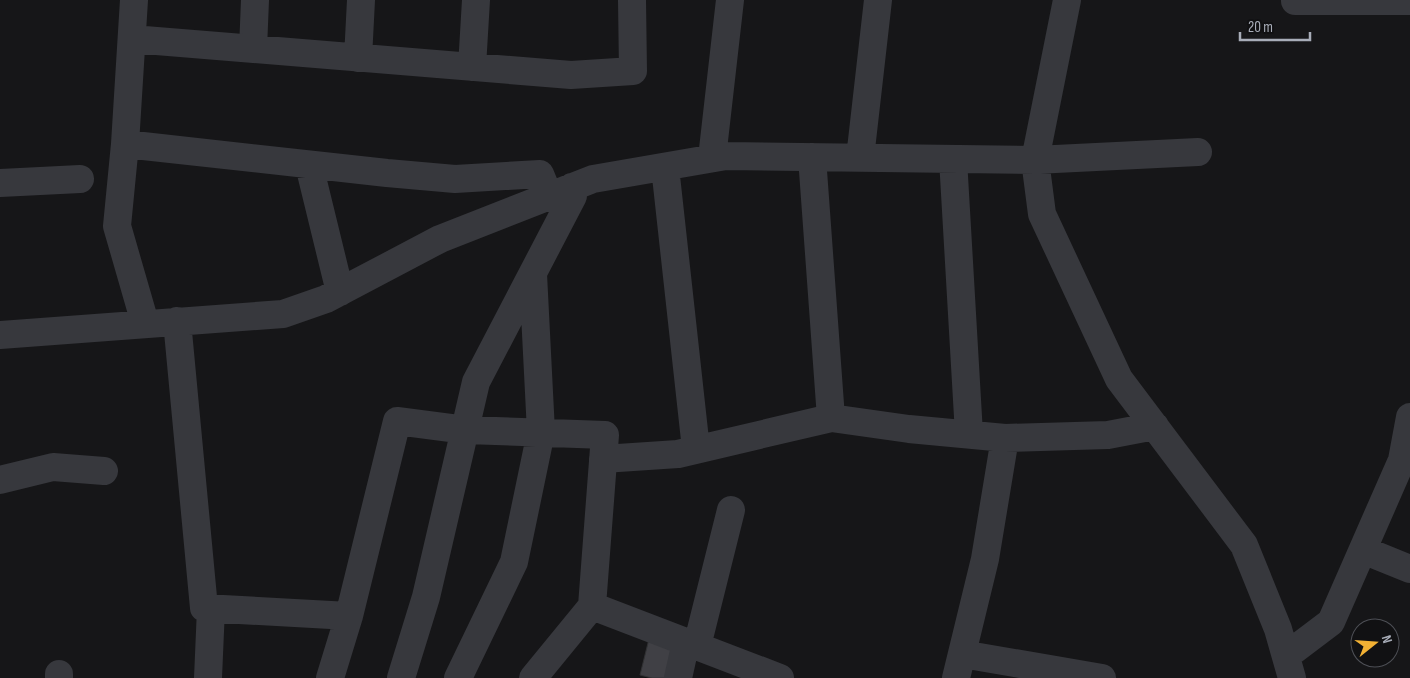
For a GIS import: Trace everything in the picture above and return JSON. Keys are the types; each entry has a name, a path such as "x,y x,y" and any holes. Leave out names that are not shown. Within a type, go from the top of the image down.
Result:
{"street":[{"path":"134,0 125,144 117,226 145,323"},
{"path":"253,49 255,0"},
{"path":"358,58 361,0"},
{"path":"472,67 476,0"},
{"path":"132,39 571,75 633,71 632,0"},
{"path":"712,158 730,0"},
{"path":"860,158 878,0"},
{"path":"1067,0 1035,160 1042,214 1120,379 1244,545 1278,630 1289,667"},
{"path":"1294,1 1410,1"},
{"path":"125,144 455,179 540,174 560,192 573,196 476,382 426,597 401,678"},
{"path":"0,335 283,314 340,292 440,239 593,179 712,158 726,156 1035,160 1198,152"},
{"path":"812,157 831,418"},
{"path":"953,159 969,434"},
{"path":"309,165 340,292"},
{"path":"665,167 696,450"},
{"path":"0,183 80,179"},
{"path":"458,678 514,562 541,432 533,273"},
{"path":"177,321 204,608 349,616"},
{"path":"1289,667 1331,622 1402,460 1410,417"},
{"path":"603,459 678,454 831,418 1006,438 1108,435 1155,426"},
{"path":"330,678 349,616 397,421 466,430 605,435 592,606 533,678"},
{"path":"1006,438 985,559 959,666 1102,678"},
{"path":"0,480 53,467 104,471"},
{"path":"678,678 691,644 731,510"},
{"path":"1363,550 1410,569"},
{"path":"592,606 780,678"},
{"path":"208,678 211,608"}],"building":[{"path":"649,639 681,648 673,678 652,678 640,675"}]}
